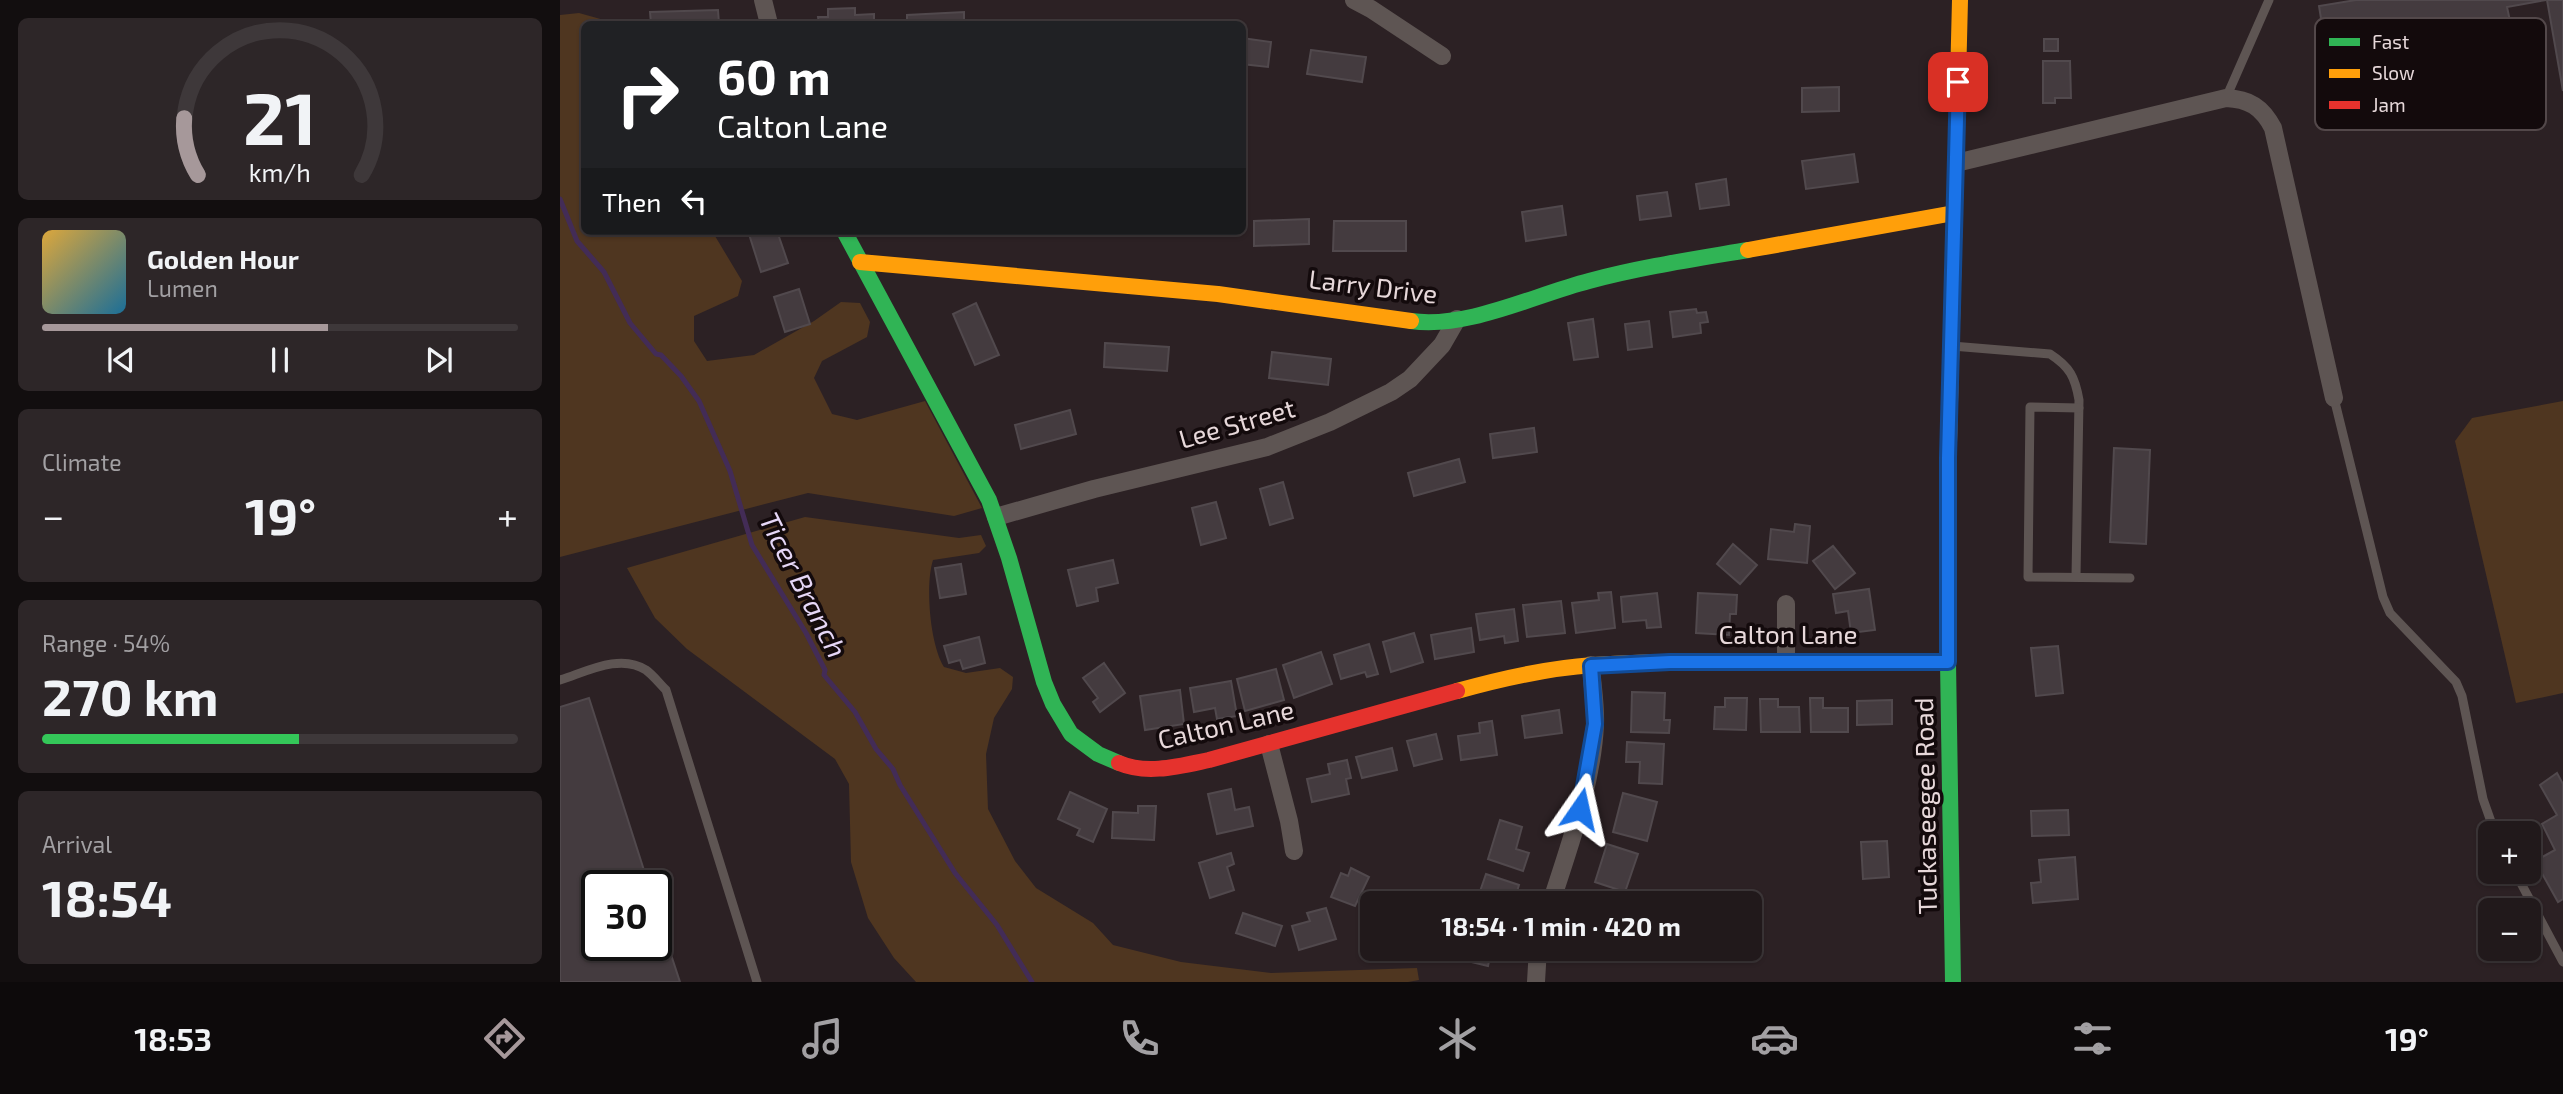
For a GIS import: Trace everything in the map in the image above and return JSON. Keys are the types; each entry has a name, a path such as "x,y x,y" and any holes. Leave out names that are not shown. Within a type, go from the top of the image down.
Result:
{"street":[{"path":"763,0 768,21"},
{"path":"1354,0 1442,56"},
{"name":"Tuckaseegee Road","path":"1953,982 1948,458 1960,0"},
{"path":"1956,163 2226,98 2242,98 2256,104 2273,128 2334,398"},
{"name":"Larry Drive","path":"860,262 1218,294 1427,323 1457,319 1525,302 1589,281 1655,267 1954,214"},
{"name":"Calton Lane","path":"846,235 996,517 1053,705 1071,734 1098,754 1130,768 1155,769 1209,760 1489,682 1591,666 1670,662 1948,662"},
{"name":"Lee Street","path":"996,517 1094,489 1267,447 1330,422 1391,392 1410,379 1442,345 1457,319"},
{"path":"1786,604 1786,662"},
{"path":"1555,891 1580,809 1591,754 1595,724 1591,666"},
{"path":"1269,744 1294,850"},
{"path":"1536,982 1537,961"}],"lane":[{"path":"2226,98 2269,0"},
{"path":"1951,346 2050,354 2061,361 2075,378 2079,408 2076,578"},
{"path":"2334,398 2382,597 2390,612 2456,681 2462,696 2483,799 2491,821"},
{"path":"2079,408 2030,407 2028,577 2130,578"},
{"path":"560,680 618,662 633,663 648,670 666,690 757,982"},
{"path":"2521,884 2563,962"}],"shaded area":[{"path":"579,13 605,21 581,21 581,235 714,235 742,281 738,296 694,316 694,341 707,361 754,355 814,321 841,302 860,303 870,322 867,337 822,361 814,378 832,414 857,420 925,401 982,508 954,516 808,493 560,557 560,15"},
{"path":"2563,401 2563,693 2516,703 2455,441 2472,418"},
{"path":"805,517 959,538 981,535 986,546 979,553 933,560 929,584 932,630 944,667 966,673 1000,668 1013,677 1012,689 994,718 986,754 988,809 1015,861 1036,888 1093,923 1113,945 1181,962 1271,973 1417,968 1419,980 916,982 894,958 868,918 851,862 849,784 835,759 687,649 655,618 627,568"}],"building":[{"path":"2356,0 2546,0 2507,7 2509,18 2321,18 2319,6"},
{"path":"2547,0 2563,0 2563,91"},
{"path":"855,8 855,15 874,14 874,21 819,21 818,17 828,17 828,9"},
{"path":"718,10 719,21 651,21 650,12"},
{"path":"964,12 964,21 907,21 907,15"},
{"path":"1246,39 1271,42 1268,67 1246,64"},
{"path":"2044,39 2058,39 2058,51 2044,51"},
{"path":"1311,50 1366,57 1362,82 1307,74"},
{"path":"2043,61 2070,61 2071,98 2055,98 2055,103 2043,103"},
{"path":"1839,87 1839,111 1802,112 1802,88"},
{"path":"1854,154 1858,182 1806,189 1802,161"},
{"path":"1726,179 1729,205 1700,209 1696,184"},
{"path":"1667,192 1671,216 1640,220 1637,196"},
{"path":"1562,206 1566,235 1526,241 1522,212"},
{"path":"1309,219 1309,244 1254,246 1254,221"},
{"path":"1334,221 1406,221 1406,251 1333,251"},
{"path":"749,235 778,235 788,263 761,272"},
{"path":"799,289 810,324 785,332 774,297"},
{"path":"976,303 999,355 975,365 953,314"},
{"path":"1696,309 1697,313 1706,312 1708,322 1700,323 1701,333 1673,337 1670,312"},
{"path":"1593,319 1598,357 1574,360 1568,323"},
{"path":"1649,321 1652,347 1628,350 1625,324"},
{"path":"1105,343 1169,347 1167,371 1104,367"},
{"path":"1272,352 1331,359 1328,385 1269,378"},
{"path":"1070,410 1076,434 1021,449 1015,425"},
{"path":"1534,428 1537,452 1493,458 1490,434"},
{"path":"2114,448 2150,450 2146,544 2110,542"},
{"path":"1459,459 1465,482 1414,496 1408,473"},
{"path":"1283,482 1293,518 1270,525 1260,489"},
{"path":"1216,502 1226,538 1201,545 1192,508"},
{"path":"1795,524 1810,526 1807,563 1768,559 1771,529 1794,532"},
{"path":"1733,544 1757,565 1740,584 1717,564"},
{"path":"1833,546 1855,573 1835,589 1813,561"},
{"path":"1113,560 1118,583 1096,588 1098,601 1077,606 1068,570"},
{"path":"961,564 966,594 940,598 935,568"},
{"path":"1869,589 1875,630 1851,633 1848,611 1836,613 1833,594"},
{"path":"1611,592 1615,628 1576,633 1572,603 1599,600 1598,593"},
{"path":"1657,593 1661,627 1647,628 1646,620 1623,622 1621,597"},
{"path":"1698,593 1737,595 1736,614 1730,614 1729,635 1696,633"},
{"path":"1561,601 1565,633 1527,637 1523,605"},
{"path":"1514,609 1518,641 1505,643 1504,636 1480,640 1476,614"},
{"path":"1471,628 1474,652 1435,659 1431,635"},
{"path":"1414,633 1423,662 1391,672 1383,642"},
{"path":"979,637 985,663 963,669 960,660 949,663 944,646"},
{"path":"1369,644 1378,674 1367,677 1365,672 1341,679 1334,655"},
{"path":"2058,646 2063,693 2036,696 2031,648"},
{"path":"1321,652 1332,684 1294,698 1283,665"},
{"path":"1104,663 1125,693 1100,712 1093,702 1098,698 1083,678"},
{"path":"1276,669 1284,700 1245,711 1237,679"},
{"path":"1231,681 1237,716 1217,719 1215,708 1194,712 1190,688"},
{"path":"1180,690 1184,724 1145,730 1140,696"},
{"path":"1632,692 1665,693 1664,720 1670,720 1669,733 1631,732"},
{"path":"589,698 644,870 581,870 581,961 672,961 672,958 680,982 560,982 560,707"},
{"path":"1725,698 1747,698 1746,730 1714,729 1715,707 1725,707"},
{"path":"1810,698 1823,698 1823,708 1848,708 1848,732 1811,732"},
{"path":"1760,699 1778,699 1778,707 1799,707 1800,732 1761,732"},
{"path":"1892,700 1892,724 1857,725 1857,701"},
{"path":"1559,710 1562,733 1525,738 1522,716"},
{"path":"1492,721 1497,755 1461,760 1458,736 1480,733 1479,723"},
{"path":"1436,734 1442,759 1414,766 1407,741"},
{"path":"1627,742 1664,744 1662,784 1639,783 1640,762 1626,762"},
{"path":"1392,748 1397,770 1362,778 1356,757"},
{"path":"1347,760 1351,778 1346,779 1349,794 1312,802 1307,779 1330,774 1328,764"},
{"path":"2557,773 2563,784 2563,899 2558,902 2541,872 2541,858 2555,850 2542,824 2557,815 2540,785"},
{"path":"1231,789 1235,810 1249,807 1253,826 1217,834 1208,794"},
{"path":"1070,792 1107,809 1093,842 1077,835 1080,829 1058,819"},
{"path":"1623,793 1657,802 1647,841 1613,832"},
{"path":"1138,806 1156,806 1154,840 1112,838 1113,812 1138,813"},
{"path":"2068,810 2069,835 2032,836 2031,811"},
{"path":"1500,820 1522,827 1516,849 1529,853 1523,871 1488,859"},
{"path":"1887,841 1889,877 1863,879 1861,842"},
{"path":"1607,844 1638,854 1625,891 1595,882"},
{"path":"1231,853 1234,864 1227,867 1234,890 1210,898 1199,863"},
{"path":"2075,857 2078,899 2033,903 2031,883 2041,882 2039,860"},
{"path":"1351,868 1369,877 1355,906 1331,897 1341,873 1348,876"},
{"path":"1486,874 1519,885 1517,891 1480,891"},
{"path":"1326,908 1336,939 1299,950 1292,926 1310,921 1307,913"},
{"path":"1243,913 1282,926 1275,946 1236,933"},
{"path":"1467,961 1489,961 1488,966"}],"waterway":[{"name":"Ticer Branch","path":"560,199 577,241 604,272 630,323 656,354 661,355 681,376 699,401 730,471 752,545 806,633 825,670 824,675 855,712 876,749 893,769 900,785 955,873 997,925 1032,982"}],"traffic: fast":[{"path":"846,235 989,500 1053,704 1071,734 1098,754 1119,763"},
{"path":"1411,321 1433,322 1478,316 1609,276 1748,250"},
{"path":"1948,483 1953,982"}],"traffic: slow":[{"path":"1948,483 1960,0"},
{"path":"1748,250 1954,213"},
{"path":"860,262 1218,294 1411,321"},
{"path":"1457,691 1525,675 1593,665 1690,661 1851,662"}],"traffic: jam":[{"path":"1851,662 1948,662"},
{"path":"1119,763 1152,769 1209,760 1457,691"}],"route":[{"path":"1580,809 1595,724 1591,666 1670,662 1948,662 1948,458 1958,82"}]}
